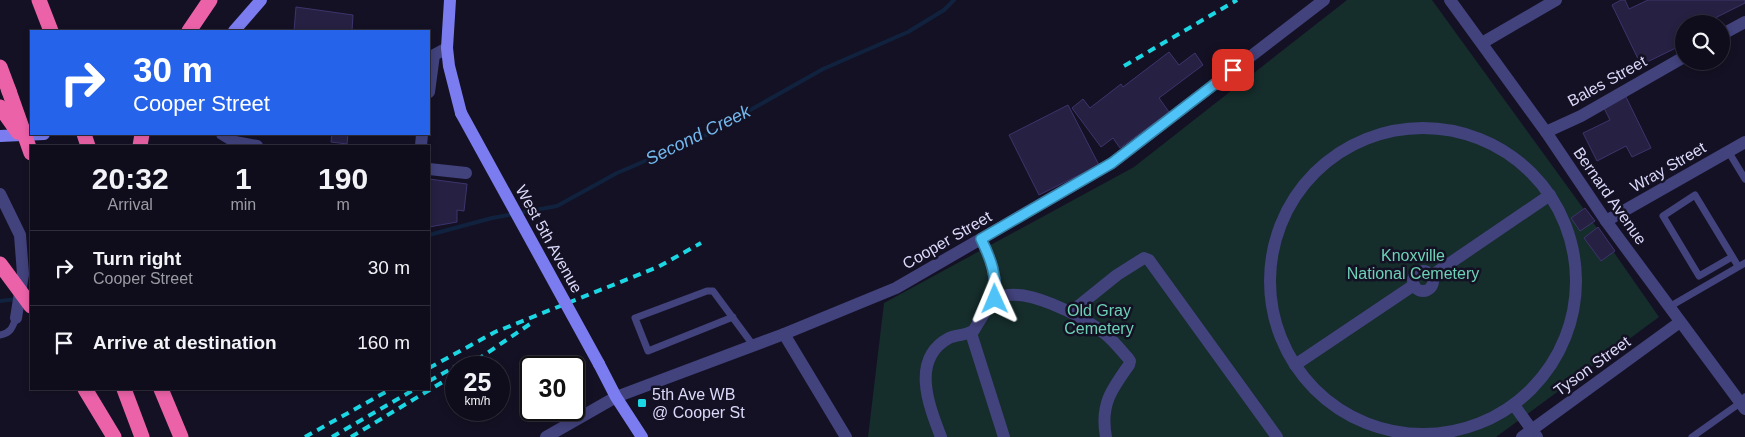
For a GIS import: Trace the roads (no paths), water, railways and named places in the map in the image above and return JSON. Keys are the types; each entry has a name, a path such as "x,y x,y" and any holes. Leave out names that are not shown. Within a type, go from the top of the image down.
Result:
{"highway":[{"path":"39,0 51,30"},
{"path":"190,30 210,0"},
{"path":"0,67 30,150"},
{"path":"0,107 30,150"},
{"path":"0,264 30,306"},
{"path":"0,275 30,306"},
{"path":"86,390 114,437"},
{"path":"124,390 142,437"},
{"path":"161,390 180,437"}],"street":[{"path":"235,30 261,0"},
{"name":"West 5th Avenue","path":"450,0 447,48 449,66 461,113 639,436"},
{"name":"Cooper Street","path":"546,437 616,397 784,334 896,288 1112,163 1324,0"},
{"name":"Bernard Avenue","path":"1450,0 1546,132 1606,221 1680,322 1744,403"},
{"path":"1482,43 1556,0"},
{"path":"1730,30 1745,22"},
{"path":"430,85 434,55 447,48"},
{"name":"Bales Street","path":"1546,132 1581,116 1675,62"},
{"path":"1419,127 1457,131 1493,144 1510,154 1538,180 1550,195 1562,215 1570,237 1575,260 1576,284 1574,307 1568,330 1559,352 1532,390 1514,405 1495,417 1474,426 1452,432 1430,435 1407,434 1385,430 1363,423 1325,399 1308,383 1295,365 1285,348 1273,312 1270,284 1272,255 1277,236 1292,201 1316,171 1339,153 1364,139 1400,129 1419,127"},
{"path":"0,136 30,135"},
{"path":"224,135 235,142 251,142"},
{"name":"Wray Street","path":"1606,221 1745,142"},
{"path":"430,169 466,173"},
{"path":"0,194 20,235 23,274 16,318"},
{"path":"1295,365 1414,285 1420,290 1427,289 1432,284 1431,276 1550,195"},
{"path":"941,437 926,388 925,374 928,359 948,338 971,333 995,299 993,265 981,239"},
{"path":"1071,312 1117,275 1144,258 1149,260 1277,437"},
{"path":"995,299 1010,295 1027,296 1071,312 1105,334 1130,361 1105,406 1106,437"},
{"name":"Tyson Street","path":"1530,435 1680,322"},
{"path":"971,333 1004,437"},
{"path":"784,334 846,437"},
{"path":"1514,405 1530,435"}],"lane":[{"path":"1728,151 1745,179"},
{"path":"1669,307 1742,265 1732,257 1695,196 1663,216 1699,276 1732,257"},
{"path":"733,317 648,350 635,318 707,291 713,291 733,317 753,345"},
{"path":"0,335 8,333 12,329 16,318"},
{"path":"1692,437 1744,403"}],"waterway":[{"name":"Second Creek","path":"430,235 492,218 557,206 617,173 706,135 823,69 908,32 944,10 954,0"},
{"name":"Second Creek","path":"0,301 17,299"}],"railway":[{"path":"1124,66 1237,0"},
{"path":"430,367 495,332 658,267 701,243"},
{"path":"483,356 530,324"},
{"path":"430,380 445,372"},
{"path":"430,390 445,381"},
{"path":"305,437 389,390"},
{"path":"332,437 413,390"},
{"path":"351,437 429,390"}],"place":[{"name":"5th Ave WB @ Cooper St","path":"642,403"}],"park label":[{"name":"Knoxville National Cemetery","path":"1413,264"},
{"name":"Old Gray Cemetery","path":"1099,319"}]}
